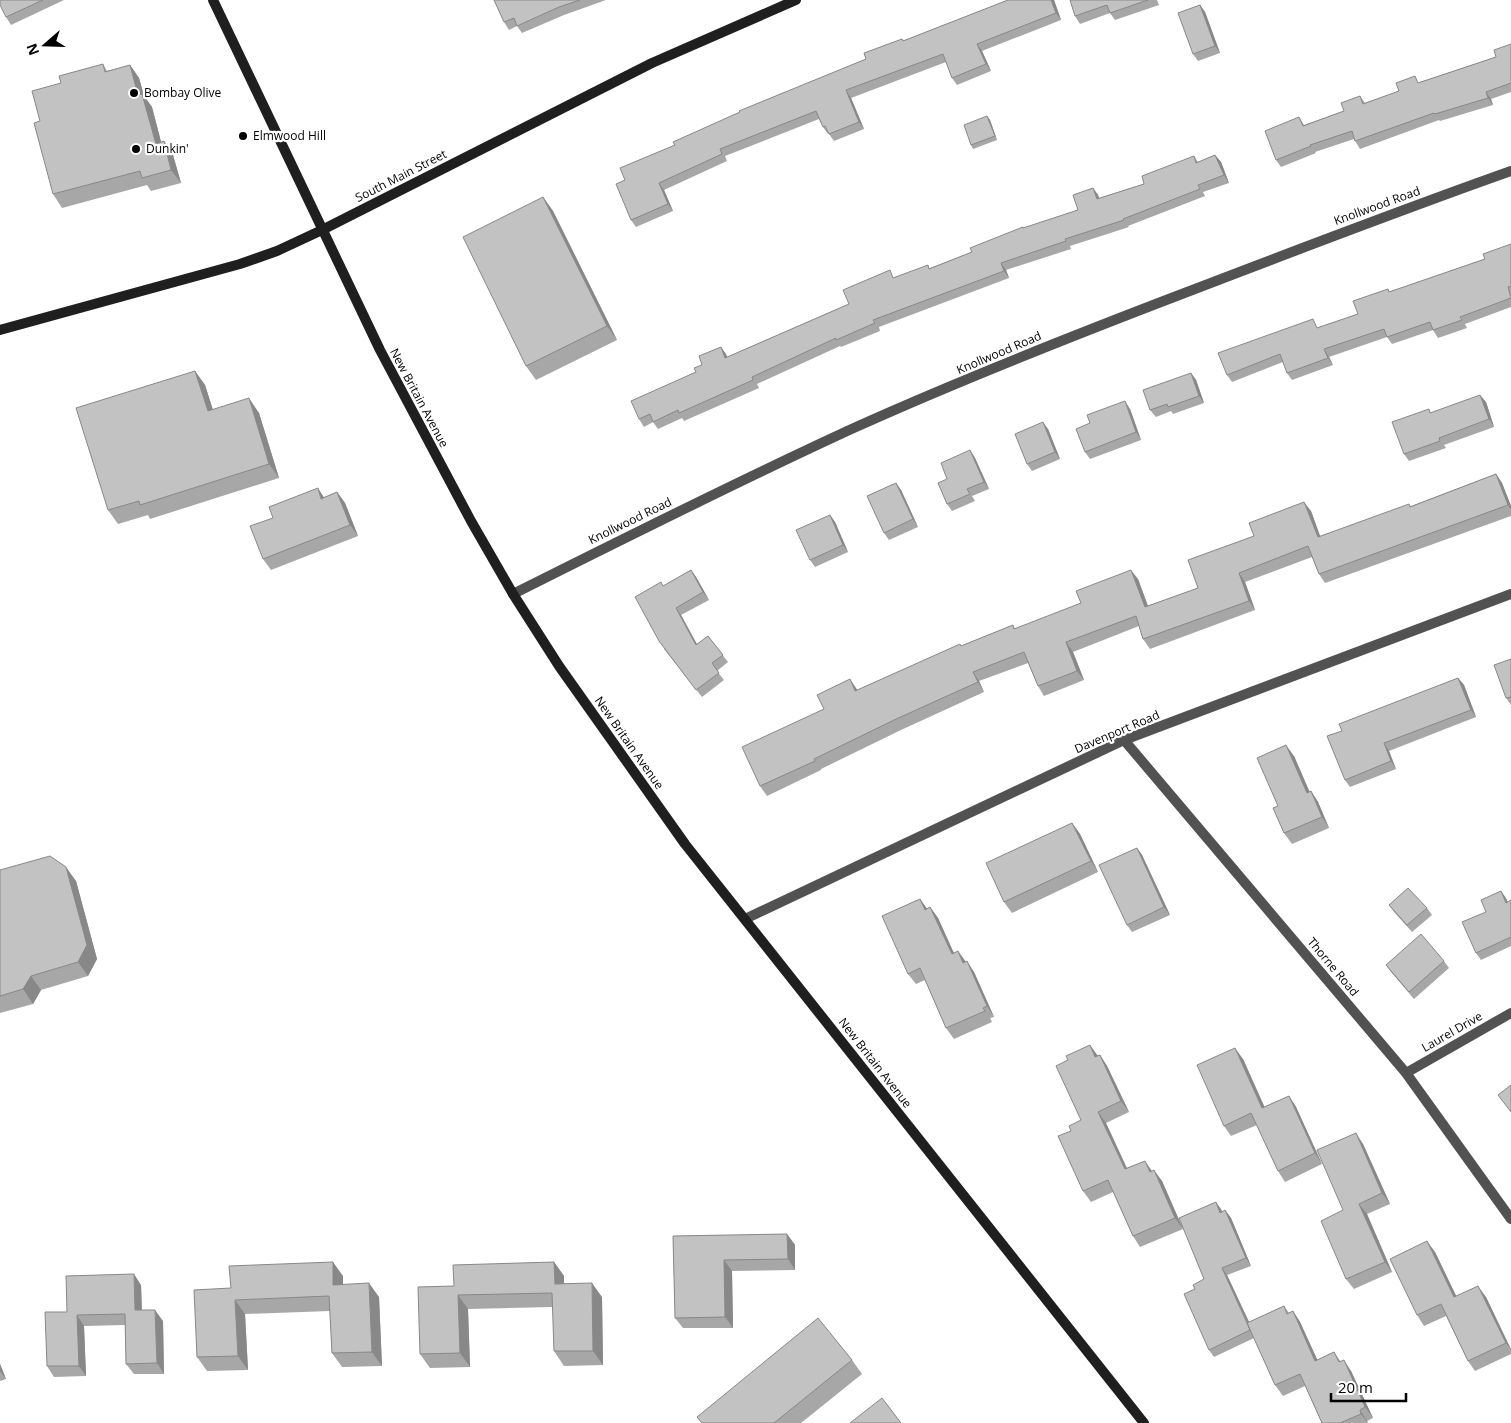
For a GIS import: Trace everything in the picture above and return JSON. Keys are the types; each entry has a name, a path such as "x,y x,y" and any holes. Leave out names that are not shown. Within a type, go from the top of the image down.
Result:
{"main road":[{"name":"New Britain Avenue","path":"213,0 384,358 470,521 513,594 559,666 680,837 1140,1422"},
{"name":"South Main Street","path":"0,330 240,264 278,250 322,230 652,63 796,0"}],"street":[{"name":"Knollwood Road","path":"513,594 758,473 859,426 967,380 1074,335 1300,248 1511,172"},
{"name":"Davenport Road","path":"745,919 1124,740 1511,594"},
{"name":"Thorne Road","path":"1124,740 1406,1073 1511,1219"},
{"name":"Laurel Drive","path":"1406,1073 1511,1013"}],"building":[{"path":"0,0 43,0 6,17 0,5"},
{"path":"494,0 580,0 559,7 517,26 514,18 504,22"},
{"path":"1008,0 1051,0 1056,13 977,44 986,64 952,78 943,54 846,90 859,122 829,134 825,126 823,127 816,111 720,149 722,154 659,183 668,204 631,220 616,184 625,180 620,168 675,145 673,142 739,111 866,59 864,53 902,39 903,41"},
{"path":"1070,0 1148,0 1110,13 1107,5 1075,16"},
{"path":"1200,5 1215,46 1193,54 1178,13"},
{"path":"1511,44 1511,83 1486,92 1488,98 1434,113 1355,141 1352,131 1310,145 1276,160 1265,131 1299,117 1303,126 1344,111 1341,103 1360,96 1363,104 1399,91 1396,83 1415,76 1418,83 1496,57 1494,50"},
{"path":"103,64 105,72 130,65 138,95 142,94 156,144 164,141 171,170 142,178 140,171 53,194 34,123 40,121 32,91 61,83 59,76"},
{"path":"987,116 995,136 971,145 964,125"},
{"path":"1215,155 1224,175 1198,185 1200,189 1124,220 1065,239 1066,241 1001,263 1004,271 873,320 875,323 836,340 836,338 752,377 753,380 679,413 678,410 653,422 650,414 639,419 631,401 696,372 694,368 702,365 699,356 721,347 725,358 849,304 843,290 890,270 893,278 928,265 929,269 972,252 970,248 1023,227 1078,210 1073,195 1093,188 1097,199 1144,184 1142,176 1194,156 1196,163"},
{"path":"543,197 607,326 526,366 463,237"},
{"path":"1511,244 1511,286 1508,287 1511,298 1460,317 1462,320 1433,330 1430,322 1387,337 1384,329 1324,349 1328,358 1287,373 1280,354 1227,375 1218,353 1313,319 1317,328 1358,314 1353,301 1388,289 1389,292 1485,259 1483,254"},
{"path":"195,371 208,411 249,398 269,464 140,505 139,501 108,510 76,408"},
{"path":"1191,373 1199,396 1168,407 1167,404 1150,410 1143,390"},
{"path":"1480,395 1489,419 1439,438 1440,441 1404,454 1392,422 1429,409 1430,413"},
{"path":"1125,401 1136,432 1085,452 1076,429 1090,423 1087,415"},
{"path":"1043,422 1055,452 1027,464 1015,434"},
{"path":"970,450 984,482 967,489 970,494 947,504 938,483 947,479 941,463"},
{"path":"1496,474 1508,505 1319,574 1308,546 1239,573 1249,601 1143,639 1136,616 1066,642 1077,671 1038,686 1024,652 973,672 978,682 894,720 814,759 815,761 760,786 742,747 824,709 817,695 850,679 855,691 960,644 961,646 1013,625 1014,629 1081,603 1076,591 1131,570 1145,607 1198,588 1188,560 1254,536 1249,523 1304,502 1318,537 1409,504 1410,507"},
{"path":"896,483 913,519 884,533 867,496"},
{"path":"318,488 321,499 337,492 350,525 263,559 250,526 273,518 269,507"},
{"path":"830,515 843,545 810,560 796,530"},
{"path":"691,570 703,592 676,608 696,645 708,636 723,655 712,663 719,673 696,690 659,641 635,597 661,582 663,586"},
{"path":"1511,659 1511,697 1506,698 1494,665"},
{"path":"1458,678 1471,710 1384,743 1391,761 1345,780 1327,736 1342,731 1339,724"},
{"path":"1286,745 1307,793 1311,791 1322,817 1284,833 1273,808 1278,806 1257,758"},
{"path":"1072,823 1091,861 1004,902 986,863"},
{"path":"1137,848 1164,907 1127,925 1099,865"},
{"path":"50,856 66,867 87,945 78,962 31,976 23,989 0,996 0,870"},
{"path":"1408,888 1427,908 1407,925 1389,905"},
{"path":"1501,891 1506,903 1511,900 1511,937 1476,953 1462,922 1486,912 1481,900"},
{"path":"920,899 925,910 930,907 952,954 958,951 963,963 967,961 987,1006 983,1008 985,1011 946,1028 920,968 908,974 882,916"},
{"path":"1421,934 1444,961 1409,992 1386,965"},
{"path":"1090,1045 1095,1057 1100,1055 1121,1101 1098,1112 1125,1169 1145,1161 1150,1172 1154,1170 1175,1218 1133,1236 1108,1180 1083,1191 1058,1136 1071,1131 1069,1126 1081,1120 1056,1066 1068,1060 1066,1056"},
{"path":"1235,1048 1262,1108 1289,1096 1315,1153 1278,1171 1251,1113 1224,1126 1197,1065"},
{"path":"1511,1085 1511,1112 1498,1095"},
{"path":"1356,1133 1382,1193 1359,1204 1385,1262 1346,1279 1321,1221 1343,1210 1317,1150"},
{"path":"1216,1202 1220,1213 1225,1210 1246,1258 1222,1268 1250,1330 1209,1350 1184,1294 1195,1289 1193,1285 1204,1279 1179,1218"},
{"path":"787,1234 788,1259 724,1260 725,1317 675,1318 673,1236"},
{"path":"1427,1241 1454,1297 1478,1286 1506,1343 1468,1361 1441,1304 1417,1315 1390,1259"},
{"path":"333,1262 333,1285 369,1283 372,1352 332,1353 329,1296 235,1300 238,1356 197,1357 194,1290 231,1288 229,1266"},
{"path":"554,1262 555,1284 592,1283 593,1351 554,1351 552,1293 458,1295 460,1353 420,1354 418,1287 454,1286 453,1265"},
{"path":"134,1274 135,1310 155,1310 157,1363 126,1364 125,1314 77,1315 79,1366 47,1366 45,1312 67,1312 66,1276"},
{"path":"1284,1306 1287,1314 1293,1311 1315,1361 1334,1352 1339,1362 1344,1360 1365,1407 1360,1410 1361,1414 1340,1423 1322,1423 1300,1374 1275,1385 1247,1323"},
{"path":"818,1318 852,1360 774,1423 702,1423 697,1417"},
{"path":"882,1398 901,1423 850,1423"}],"place":[{"name":"Bombay Olive","path":"134,93"},
{"name":"Elmwood Hill","path":"243,136"},
{"name":"Dunkin'","path":"136,149"}]}
